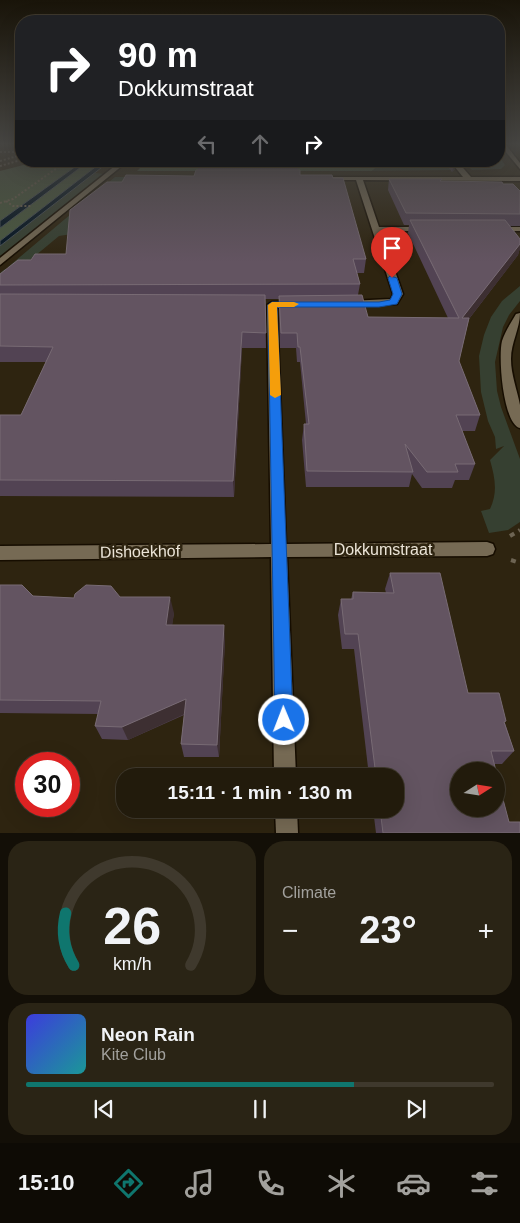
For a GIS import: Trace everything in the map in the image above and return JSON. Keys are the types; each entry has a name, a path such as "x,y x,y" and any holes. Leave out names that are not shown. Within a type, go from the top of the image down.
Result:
{"street":[{"path":"0,262 97,184"},
{"path":"331,304 379,304 394,302 398,294 361,184"},
{"path":"377,228 434,229"},
{"path":"482,229 520,229"},
{"path":"285,768 280,549 267,305 311,304"},
{"path":"520,316 514,324 505,353 506,381 520,424"},
{"name":"Dokkumstraat","path":"280,549 487,549"},
{"name":"Dishoekhof","path":"0,553 280,549"},
{"path":"286,818 287,833"}],"path":[{"path":"0,203 36,184"},
{"path":"6,201 13,206 32,206"}],"green space":[{"path":"0,184 51,184 0,221"},
{"path":"59,184 74,184 0,241 0,228"},
{"path":"81,184 91,184 0,256 0,246"},
{"path":"107,184 122,184 78,233 59,236 18,270 8,267"},
{"path":"5,269 18,270 0,285 0,273"},
{"path":"520,286 520,301 509,315 503,327 495,362 497,391 501,407 520,459 520,522 508,530 489,533 481,511 490,509 493,503 495,491 490,460 504,446 496,449 495,437 488,421 481,392 479,356 491,317 502,301"}],"water":[{"path":"51,184 59,184 0,228 0,221"},
{"path":"74,184 80,184 0,246 0,241"}],"building":[{"path":"105,184 345,184 366,259 353,259 360,284 0,285 0,274 18,260 31,260 35,254 66,254 70,210"},
{"path":"391,184 513,184 520,191 520,214 406,213"},
{"path":"410,220 505,220 520,239 520,244 462,318 469,318 459,361 480,415 456,415 475,464 455,464 458,472 427,472 405,444 413,472 307,471 304,424 309,424 300,347 298,347 297,333 281,333 279,296 362,295 368,317 459,318"},
{"path":"0,294 265,295 266,333 242,332 233,481 0,480 0,415 21,415 53,347 0,346"},
{"path":"390,573 440,573 468,693 499,693 506,721 504,722 514,751 491,751 494,762 450,762 450,818 505,818 505,807 509,822 520,822 520,833 383,833 381,818 404,818 404,768 375,768 358,634 345,634 341,599 353,599 353,592 394,593"},
{"path":"0,585 22,585 33,596 74,598 75,594 86,585 111,586 120,597 170,597 166,625 224,625 217,745 181,744 186,699 122,727 95,726 101,701 0,700"}],"slow traffic":[{"path":"275,395 272,305 294,304"}],"route":[{"path":"284,720 272,305 379,304 394,302 398,294 392,278"}]}
